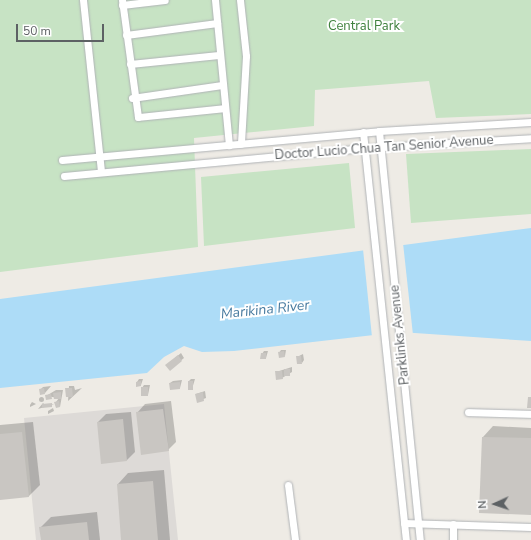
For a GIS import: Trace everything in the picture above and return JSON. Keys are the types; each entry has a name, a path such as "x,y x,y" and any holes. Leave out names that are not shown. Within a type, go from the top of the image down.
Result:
{"lane":[{"path":"83,0 101,172"},
{"path":"165,0 122,2 130,64 132,98 138,117 224,108"},
{"path":"215,0 224,108 229,145"},
{"path":"240,0 246,56 241,144"},
{"path":"126,35 217,23"},
{"path":"130,64 219,54"},
{"path":"132,98 222,86"},
{"name":"Doctor Lucio Chua Tan Senior Avenue","path":"62,160 363,132 531,122"},
{"name":"Parklinks Avenue","path":"379,131 420,540"},
{"name":"Parklinks Avenue","path":"363,132 406,540"},
{"name":"Doctor Lucio Chua Tan Senior Avenue","path":"64,176 365,148 531,138"},
{"path":"468,412 531,414"},
{"path":"288,485 295,540"},
{"path":"404,523 418,522 531,527"},
{"path":"453,524 453,540"}],"shaded area":[{"path":"164,404 178,540 36,540 24,418"}],"green space":[{"name":"Central Park","path":"0,0 531,0 531,114 436,118 429,81 315,90 314,126 194,138 198,247 0,272"},
{"path":"531,149 531,214 411,223 406,154"},
{"path":"349,163 355,228 204,246 201,177"}],"water":[{"name":"Marikina River","path":"531,228 531,341 400,332 234,351 202,352 184,346 164,357 147,373 0,388 0,299"}],"pier":[{"path":"403,243 413,335 372,337 363,249"}],"building":[{"path":"284,351 285,357 279,358 278,352"},
{"path":"261,353 266,353 266,359 260,359"},
{"path":"178,355 182,361 170,371 165,365"},
{"path":"296,356 301,356 302,364 297,364"},
{"path":"284,369 290,369 290,376 284,376"},
{"path":"275,371 282,371 283,379 276,380"},
{"path":"141,381 141,386 136,387 136,382"},
{"path":"188,381 193,381 193,390 188,390"},
{"path":"180,382 180,389 170,390 169,383"},
{"path":"141,387 148,387 148,396 141,396"},
{"path":"44,388 45,394 40,395 39,389"},
{"path":"65,388 72,388 73,397 66,397"},
{"path":"61,392 61,399 54,399 53,393"},
{"path":"203,392 204,401 197,403 195,394"},
{"path":"51,394 52,399 46,400 45,395"},
{"path":"528,397 531,397 531,408 527,408"},
{"path":"59,401 60,407 56,408 54,402"},
{"path":"52,403 52,407 42,408 42,404"},
{"path":"163,409 169,451 141,455 136,412"},
{"path":"123,419 127,461 101,464 97,422"},
{"path":"22,432 29,497 0,500 0,434"},
{"path":"482,437 531,438 531,515 479,513"},
{"path":"153,481 158,540 121,540 117,484"},
{"path":"87,522 89,540 41,540 39,527"}]}
